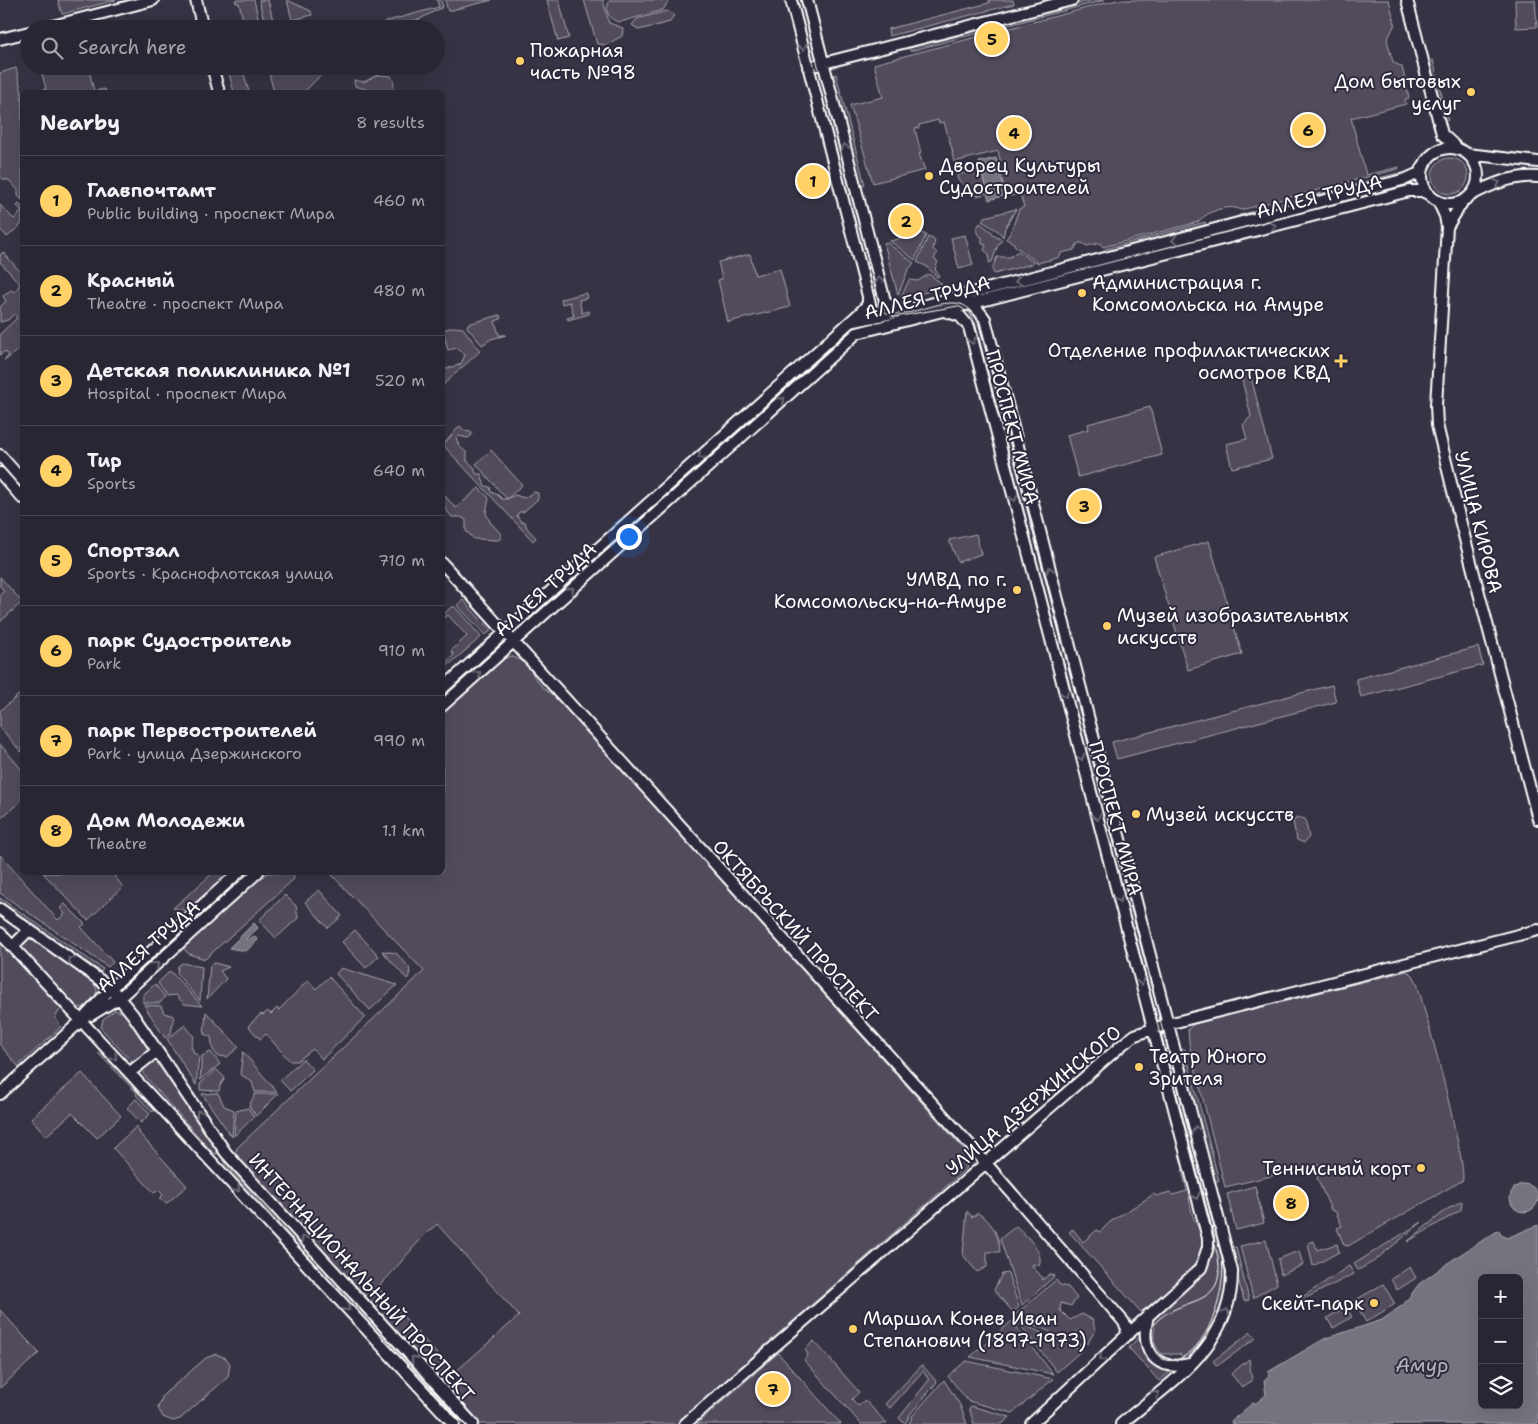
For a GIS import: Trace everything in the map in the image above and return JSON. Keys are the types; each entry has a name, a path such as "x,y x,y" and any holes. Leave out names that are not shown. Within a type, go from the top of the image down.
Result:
{"main road":[{"path":"76,20 153,0"},
{"path":"196,0 201,20"},
{"path":"791,0 868,298 873,309 879,315 890,320 908,315"},
{"path":"807,0 885,301 890,308 908,315"},
{"path":"808,67 1072,0"},
{"path":"1408,0 1442,134 1439,146 1424,166 1423,181 1434,198 1448,204 1465,199 1499,182 1514,178 1538,177"},
{"path":"0,40 20,34"},
{"path":"214,75 218,90"},
{"path":"1442,134 1476,166 1478,176 1474,190 1465,199"},
{"path":"1433,154 1447,148 1538,162"},
{"name":"АЛЛЕЯ ТРУДА","path":"908,315 941,311 996,297 1086,268 1406,179 1419,173 1424,166"},
{"name":"АЛЛЕЯ ТРУДА","path":"445,703 851,336 952,298 1409,191 1422,192 1434,198"},
{"name":"УЛИЦА КИРОВА","path":"1434,198 1445,216 1447,227 1436,405 1437,425 1538,819"},
{"name":"УЛИЦА КИРОВА","path":"1447,227 1465,199"},
{"path":"985,319 988,305 996,297"},
{"path":"850,322 866,307 868,298"},
{"path":"952,298 961,299 970,304 985,319"},
{"name":"ПРОСПЕКТ МИРА","path":"941,311 948,311 960,316 969,327 1208,1238 1208,1247 1201,1268 1031,1424"},
{"name":"АЛЛЕЯ ТРУДА","path":"445,686 850,322 879,315"},
{"name":"ПРОСПЕКТ МИРА","path":"985,319 1232,1271 1230,1304 1219,1329 1202,1354 1121,1424"},
{"path":"0,455 20,477 8,482"},
{"path":"0,472 20,496"},
{"name":"ОКТЯБРЬСКИЙ ПРОСПЕКТ","path":"445,566 986,1163 1123,1321"},
{"name":"АЛЛЕЯ ТРУДА","path":"0,1094 81,1021 111,988 236,875"},
{"name":"АЛЛЕЯ ТРУДА","path":"81,1021 119,998 255,875"},
{"name":"ИНТЕРНАЦИОНАЛЬНЫЙ ПРОСПЕКТ","path":"0,909 111,988 157,1051 226,1154 473,1424"},
{"path":"12,946 28,930"},
{"name":"УЛИЦА ДЗЕРЖИНСКОГО","path":"685,1424 1123,1044 1153,1028 1538,930"},
{"name":"ИНТЕРНАЦИОНАЛЬНЫЙ ПРОСПЕКТ","path":"0,933 454,1424"},
{"path":"129,1073 157,1051"},
{"name":"ИНТЕРНАЦИОНАЛЬНЫЙ ПРОСПЕКТ","path":"214,1164 226,1154"},
{"path":"1148,1315 1145,1341 1152,1358 1164,1364 1179,1367 1191,1364"},
{"path":"1123,1321 1136,1326"},
{"path":"1123,1321 1128,1328 1126,1336"}],"shaded area":[{"path":"58,0 116,0 62,14"},
{"path":"235,0 254,0 259,20 243,20 239,3 236,3"},
{"path":"259,0 268,0 273,20 264,20"},
{"path":"287,0 311,11 312,15 292,20"},
{"path":"437,0 441,0 443,7 420,19 391,20 439,7"},
{"path":"445,0 492,0 448,11"},
{"path":"547,0 559,0 569,38 558,41"},
{"path":"584,0 603,0 609,23 623,28 622,36 606,45 597,44"},
{"path":"610,0 669,0 663,10 620,22 608,14 607,7"},
{"path":"989,0 1013,0 1014,4 889,36 888,29 989,3"},
{"path":"1092,0 1105,0 910,51 909,48"},
{"path":"1117,0 1389,0 1395,24 1387,40 1393,62 1402,67 1409,98 1405,99 1406,104 1351,118 1366,175 1399,167 1398,169 1241,210 1224,208 1206,215 1198,222 1103,247 1100,243 1087,246 1078,243 1074,250 1061,253 1060,257 1038,263 1015,246 1014,243 1006,239 1011,232 1019,209 1024,207 1020,194 1010,196 1008,188 1004,189 998,165 1001,163 998,151 954,162 944,122 939,123 938,120 919,125 919,128 915,129 921,153 919,154 925,170 873,183 850,105 883,97 874,64"},
{"path":"1515,0 1535,0 1537,27 1516,28"},
{"path":"667,11 674,15 670,22 639,30 632,25 637,19"},
{"path":"1433,60 1448,120 1443,121 1429,66"},
{"path":"16,68 21,90 20,198 18,190 9,180 4,180 0,176 0,73"},
{"path":"836,74 865,185 861,187 832,75"},
{"path":"42,75 90,75 94,90 43,90 46,89"},
{"path":"229,75 244,75 248,90 233,90"},
{"path":"269,75 321,75 306,90 273,90"},
{"path":"377,75 391,76 394,85 392,90 368,90 355,86 354,80 364,82"},
{"path":"1450,158 1457,159 1463,163 1467,169 1467,183 1463,189 1457,193 1450,194 1443,193 1437,189 1433,183 1432,176 1433,169 1437,163 1443,159"},
{"path":"981,169 987,193 977,196 958,180 957,175"},
{"path":"1398,173 1399,176 1240,218 1239,215"},
{"path":"1400,185 1402,188 1239,231 1238,229"},
{"path":"0,205 14,219 20,213 20,226 7,237 0,229"},
{"path":"1016,209 1005,228 1003,237 998,231 982,221 985,217"},
{"path":"1205,222 1206,225 1105,252 1105,249"},
{"path":"980,223 992,232 993,235 1002,240 997,247 992,262 989,263 989,254 984,250 986,245 982,244 982,237 978,235 976,229"},
{"path":"922,233 926,235 915,260 890,241"},
{"path":"965,235 973,265 959,269 951,238"},
{"path":"928,237 935,240 933,249 937,253 934,259 938,262 935,269 939,276 937,277 926,266 917,262"},
{"path":"886,242 914,263 908,270 898,295 884,243"},
{"path":"1018,251 1033,262 1032,264 994,274 992,269 997,257 1010,257"},
{"path":"3,252 20,272 20,284 0,262 0,255"},
{"path":"750,254 755,275 780,269 790,307 728,322 718,280 722,279 718,262"},
{"path":"929,274 941,283 941,288 904,298 901,297 909,280 918,281"},
{"path":"20,284 20,348 4,360 9,356 5,351 0,355 0,334 17,318 14,314 8,320 0,322 0,307 6,301 3,296 11,290 15,292"},
{"path":"586,293 587,298 579,300 582,313 589,311 589,314 568,320 567,318 574,316 570,302 562,304 561,299"},
{"path":"500,315 501,319 495,321 499,335 506,335 491,339 482,345 467,327 468,324"},
{"path":"851,326 853,330 756,418 753,417"},
{"path":"453,327 463,328 480,351 445,383 445,369 461,364 465,355 457,348 448,350 445,329"},
{"path":"1249,369 1272,459 1232,468 1226,444 1247,439 1243,425 1251,416 1240,372"},
{"path":"1150,407 1162,455 1078,477 1067,435 1089,429 1088,424"},
{"path":"460,426 465,431 471,432 472,435 468,438 458,436 456,438 459,446 467,453 467,461 474,467 476,474 481,474 485,486 490,487 491,492 502,499 515,495 524,498 534,492 538,493 538,499 523,512 519,512 517,516 521,522 525,522 527,528 536,538 533,541 445,447 445,443"},
{"path":"731,435 734,437 522,629 520,628"},
{"path":"491,450 522,485 507,499 476,464"},
{"path":"479,488 489,498 486,513 490,522 501,534 501,538 498,540 474,539 466,531 466,520 461,517 452,517 445,508 445,496 456,508"},
{"path":"976,534 981,554 958,562 949,540"},
{"path":"1209,541 1242,654 1188,670 1154,557"},
{"path":"0,577 20,600 20,604 0,622 0,595 4,591 0,586"},
{"path":"463,600 491,631 485,635 457,605"},
{"path":"451,607 455,607 481,637 445,668 445,663 454,655 451,651 467,636 448,615 445,617 445,613"},
{"path":"1478,647 1483,665 1361,697 1356,679"},
{"path":"511,656 525,662 542,686 556,697 968,1154 966,1169 676,1424 479,1424 381,1316 394,1306 454,1373 519,1316 437,1224 378,1287 388,1299 375,1309 235,1154 237,1148 424,971 332,875 445,875 445,710 500,660"},
{"path":"1332,685 1336,702 1117,759 1112,742"},
{"path":"20,694 20,751 0,727 0,711"},
{"path":"0,744 20,768 20,802 0,819"},
{"path":"1297,817 1305,819 1309,837 1304,843 1297,840 1293,822"},
{"path":"0,855 58,920 65,914 60,908 65,904 85,924 81,927 113,962 108,967 0,893"},
{"path":"45,875 114,875 123,887 88,920"},
{"path":"211,875 231,875 190,911 173,908"},
{"path":"242,875 251,875 142,974 137,970"},
{"path":"265,875 293,875 294,879 205,959 189,954 183,948"},
{"path":"319,890 342,916 328,928 305,902"},
{"path":"285,895 296,906 298,918 276,938 259,920"},
{"path":"0,898 103,969 101,972 0,903"},
{"path":"355,930 379,956 366,968 342,942"},
{"path":"27,938 31,938 93,981 97,990 95,998 83,1008 73,1006 20,952 19,946"},
{"path":"0,943 61,1009 55,1017 61,1027 18,1066 0,1045"},
{"path":"382,951 396,953 409,967 410,975 407,979"},
{"path":"182,963 202,967 200,1001 177,974 178,966"},
{"path":"215,963 229,967 220,971 226,979 207,999 210,965"},
{"path":"341,968 397,985 370,1010 336,974"},
{"path":"170,971 202,1006 184,1004 176,995 167,996 158,983"},
{"path":"1407,971 1413,975 1417,983 1435,1049 1459,1148 1463,1180 1348,1246 1344,1245 1337,1228 1342,1226 1336,1212 1331,1210 1317,1178 1321,1164 1225,1187 1189,1043 1188,1029 1194,1024"},
{"path":"329,977 365,1017 322,1059 313,1049 297,1061 290,1061 266,1034 260,1039 248,1026 261,1014 263,1015 268,1011 271,1014 277,1008 279,1010 308,980 316,989"},
{"path":"155,984 165,997 160,1003 143,1003 143,995"},
{"path":"144,1005 161,1006 164,1013 174,1016 171,1033 165,1038"},
{"path":"115,1010 124,1013 148,1047 148,1051 135,1062 130,1060 101,1028 103,1019"},
{"path":"206,1012 239,1047 227,1057 218,1056 213,1050 211,1037 204,1034"},
{"path":"185,1025 194,1037 191,1046 194,1053 199,1056 196,1085 167,1039"},
{"path":"104,1047 159,1107 152,1112 136,1095 137,1093 98,1053"},
{"path":"1185,1049 1219,1181 1213,1182 1179,1050"},
{"path":"211,1052 220,1064 200,1080 202,1056"},
{"path":"243,1052 277,1092 255,1092 252,1082 240,1074"},
{"path":"303,1059 313,1070 290,1091 280,1080"},
{"path":"151,1061 158,1062 218,1150 218,1154 213,1153 143,1074 144,1066"},
{"path":"216,1069 225,1078 219,1091 200,1090 200,1084"},
{"path":"82,1073 121,1116 97,1138 72,1113 46,1136 31,1118"},
{"path":"218,1093 224,1106 234,1110 232,1137 202,1094"},
{"path":"255,1094 278,1094 256,1116 249,1106"},
{"path":"136,1099 150,1114 141,1123 127,1108"},
{"path":"248,1108 254,1117 234,1136 236,1111"},
{"path":"137,1126 140,1134 187,1186 167,1203 159,1199 163,1195 159,1190 154,1193 113,1148"},
{"path":"226,1161 435,1389 435,1393 431,1393 225,1164"},
{"path":"1185,1169 1192,1193 1189,1198 1192,1213 1203,1242 1202,1251 1197,1261 1180,1280 1141,1312 1069,1232 1073,1229 1083,1242 1097,1230 1100,1232 1110,1222 1154,1194 1156,1196 1170,1192 1173,1195 1187,1191 1182,1170"},
{"path":"1255,1186 1264,1223 1236,1230 1227,1194"},
{"path":"1462,1201 1461,1210 1407,1242 1446,1210"},
{"path":"967,1211 972,1217 978,1213 988,1221 997,1235 1000,1252 987,1252 987,1267 977,1272 963,1255"},
{"path":"1422,1222 1373,1262 1358,1270 1354,1264"},
{"path":"1016,1226 1037,1250 1040,1261 1039,1266 1033,1264 1032,1266 1042,1277 1042,1280 1050,1274 1055,1276 1022,1305 1000,1239"},
{"path":"1266,1240 1277,1284 1253,1298 1240,1246"},
{"path":"1215,1241 1220,1243 1225,1278 1222,1307 1216,1320 1198,1346 1184,1360 1180,1354 1162,1354 1154,1342 1155,1327 1149,1321 1205,1272"},
{"path":"1314,1241 1317,1250 1337,1244 1339,1252 1313,1266 1308,1243"},
{"path":"1236,1247 1249,1300 1244,1301 1230,1248"},
{"path":"1299,1251 1303,1265 1281,1275 1278,1259"},
{"path":"1349,1266 1354,1274 1286,1308"},
{"path":"1410,1267 1416,1278 1397,1290 1391,1279"},
{"path":"1008,1273 1019,1307 1013,1312 994,1290 1002,1274"},
{"path":"1056,1280 1060,1285 1068,1287 1077,1298 1071,1306 1061,1303 1060,1310 1070,1320 1082,1314 1093,1320 1095,1331 1087,1344 1081,1338 1079,1330 1074,1334 1082,1346 1014,1316"},
{"name":"Скейт-парк","path":"1383,1284 1395,1304 1366,1322 1354,1301"},
{"path":"1346,1307 1352,1317 1333,1328 1327,1318"},
{"path":"0,1310 39,1353 0,1388"},
{"path":"1012,1321 1053,1374 970,1357"},
{"path":"1019,1323 1082,1350 1057,1372"},
{"path":"1251,1332 1256,1338 1217,1366 1213,1361"},
{"path":"1142,1333 1149,1358 1158,1364 1174,1369 1159,1381 1129,1348"},
{"path":"814,1341 859,1392 852,1399 858,1406 865,1400 887,1424 861,1424 804,1360 808,1355 805,1349"},
{"path":"778,1353 841,1424 697,1424"},
{"path":"216,1354 226,1358 230,1364 228,1377 180,1419 173,1421 163,1417 158,1408 163,1395 206,1358"},
{"path":"1249,1359 1252,1381 1242,1387 1231,1374"},
{"path":"966,1361 1053,1379 1013,1413 968,1401 948,1376"},
{"path":"922,1365 937,1382 911,1413 905,1424 899,1418 929,1380 923,1371 890,1408 885,1404"},
{"path":"944,1380 960,1405 967,1424 909,1424 913,1415"},
{"path":"971,1406 1010,1417 1002,1424 974,1424 969,1408"}],"water":[{"path":"996,158 1006,195 989,200 979,162"},
{"path":"254,923 258,928 246,939 247,941 254,936 258,940 246,951 229,948"},
{"path":"1524,1184 1534,1188 1538,1198 1534,1208 1524,1212 1514,1208 1510,1198 1514,1188"},
{"name":"Амур","path":"1538,1225 1538,1424 1232,1424 1231,1421 1266,1395 1264,1380 1269,1376 1268,1372 1324,1339 1382,1320 1404,1304 1419,1284 1458,1256 1499,1230 1501,1235 1507,1238"}],"tram line":[{"path":"797,0 876,302 880,309 894,317 958,306 970,313 975,323 1218,1257 1219,1274 1215,1286 1208,1294 1199,1300 1164,1315 1153,1325 1151,1340 1156,1353 1166,1360 1173,1361 1192,1351 1201,1341 1208,1328 1219,1299 1222,1284 1222,1258 980,329 974,315 966,306 956,303 895,314 888,311 879,301 801,0"}],"place":[{"name":"Спортзал","path":"992,39"},
{"name":"Пожарная часть №98","path":"520,61"},
{"name":"Дом бытовых услуг","path":"1471,92"},
{"name":"парк Судостроитель","path":"1308,130"},
{"name":"Тир","path":"1014,133"},
{"name":"Дворец Культуры Судостроителей","path":"929,176"},
{"name":"Главпочтамт","path":"813,181"},
{"name":"Красный","path":"906,221"},
{"name":"Администрация г. Комсомольска на Амуре","path":"1082,293"},
{"name":"Отделение профилактических осмотров КВД","path":"1341,361"},
{"name":"Детская поликлиника №1","path":"1084,506"},
{"name":"УМВД по г. Комсомольску-на-Амуре","path":"1017,590"},
{"name":"Музей изобразительных искусств","path":"1107,626"},
{"name":"Музей искусств","path":"1136,814"},
{"name":"Театр Юного Зрителя","path":"1139,1067"},
{"name":"Теннисный корт","path":"1421,1168"},
{"name":"Дом Молодежи","path":"1291,1203"},
{"name":"Скейт-парк","path":"1374,1303"},
{"name":"Маршал Конев Иван Степанович (1897-1973)","path":"853,1329"},
{"name":"парк Первостроителей","path":"773,1389"}]}
